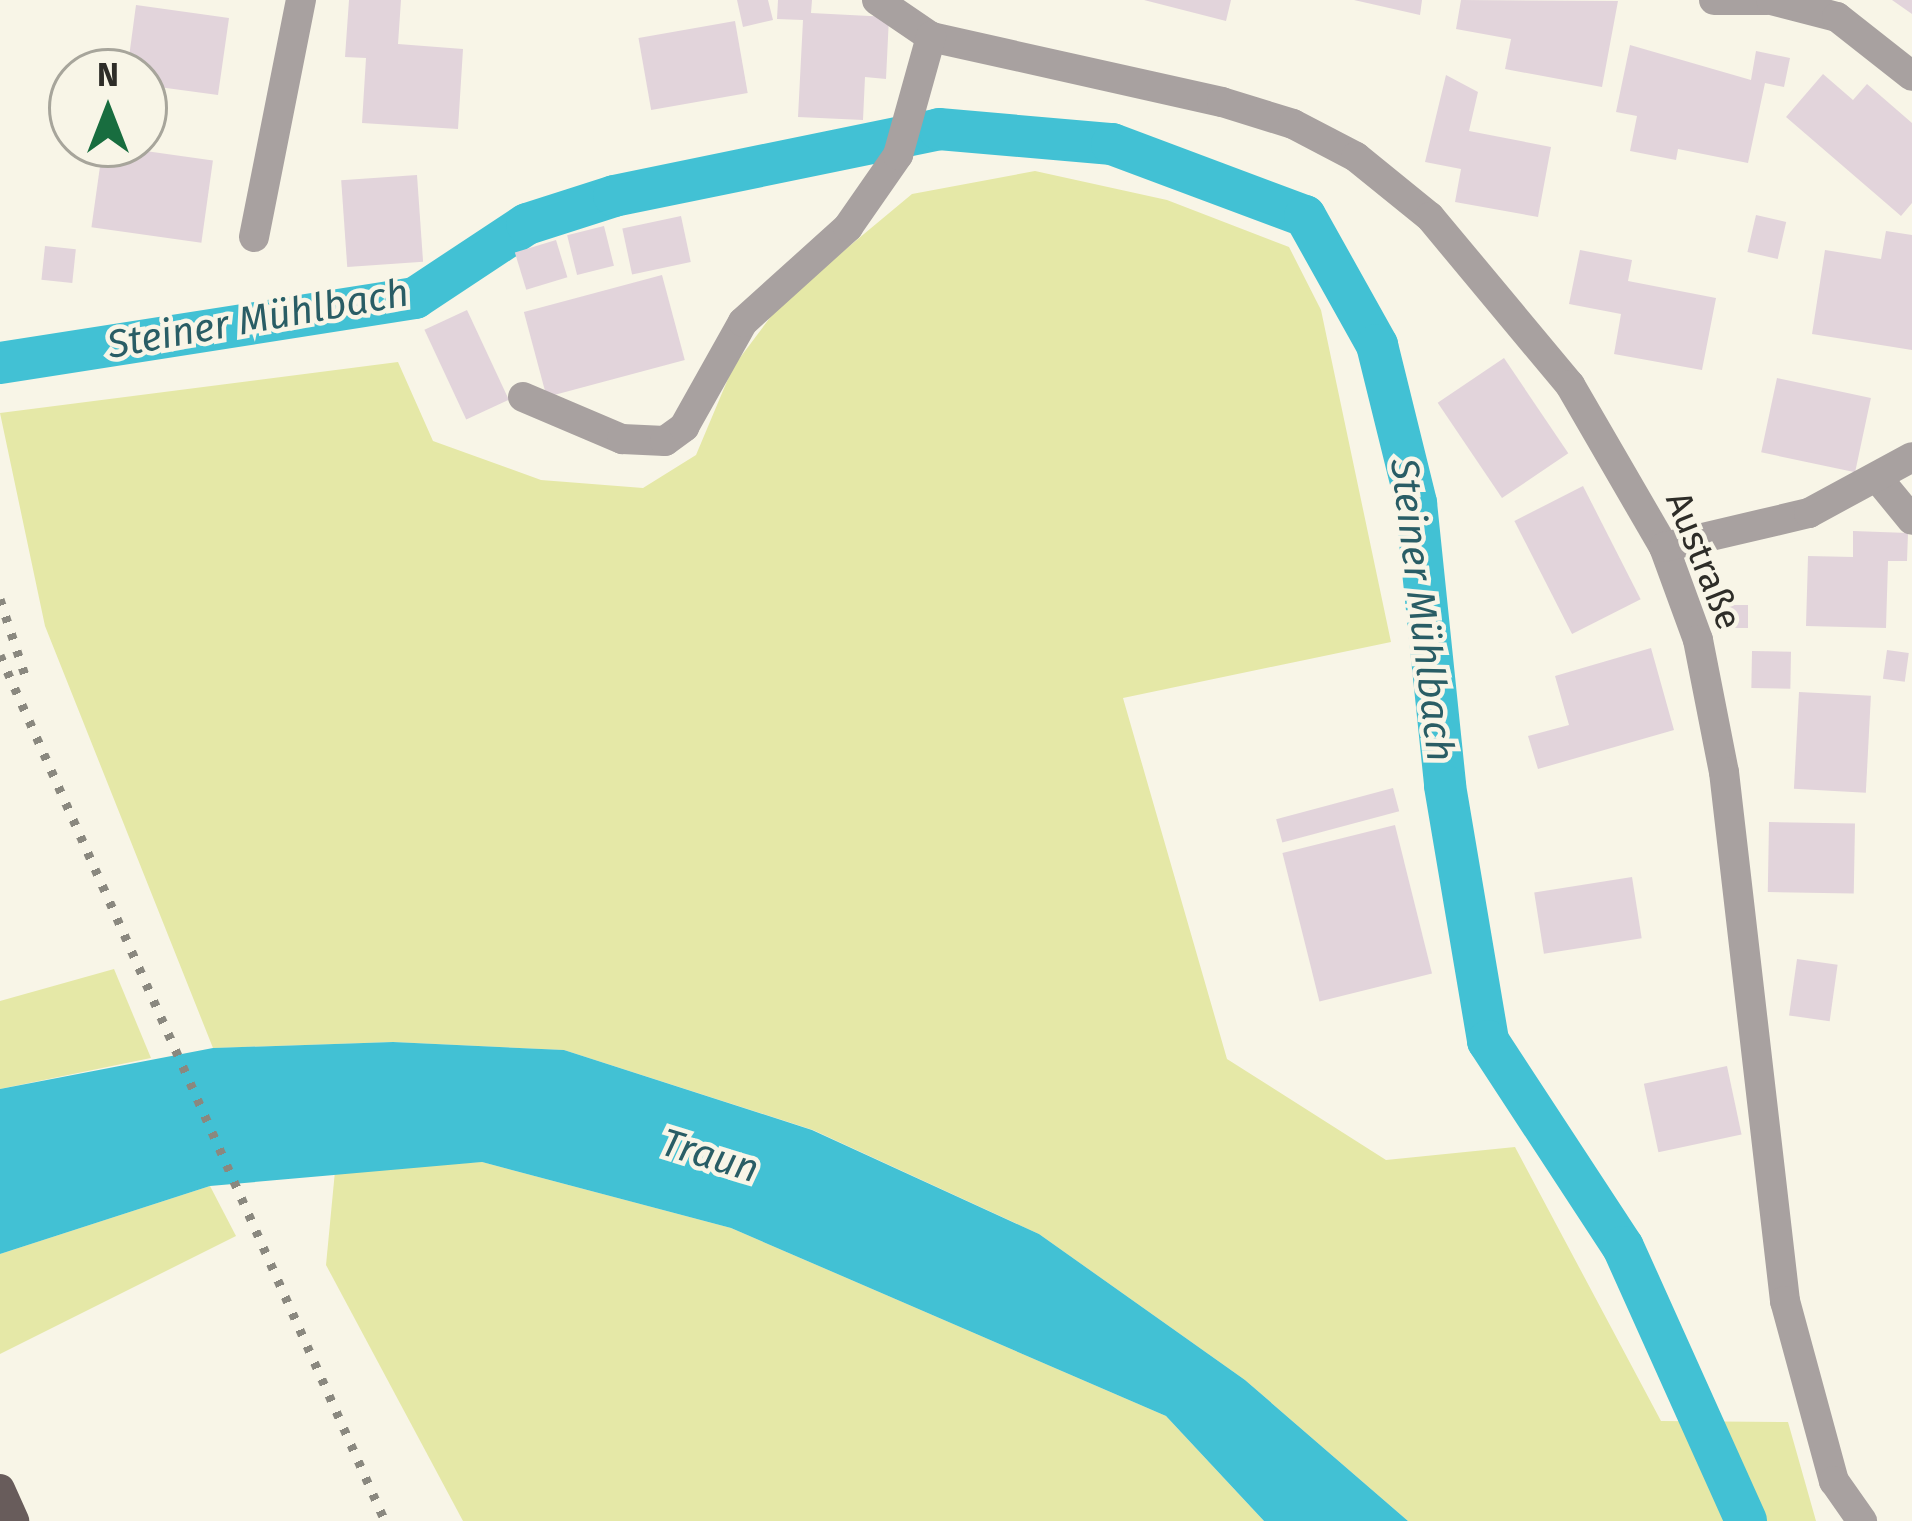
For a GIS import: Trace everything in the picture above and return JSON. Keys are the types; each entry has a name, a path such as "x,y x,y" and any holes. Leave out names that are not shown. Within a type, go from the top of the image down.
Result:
{"main road":[{"path":"0,1489 14,1521"}],"street":[{"path":"254,237 302,0"},
{"name":"Austraße","path":"877,0 931,37 1222,102 1293,124 1356,157 1430,217 1570,385 1664,548 1698,640 1724,772 1785,1300 1834,1481 1862,1521"},
{"path":"1714,0 1769,0 1837,16 1912,76"},
{"path":"523,397 622,439 664,441 684,427 743,322 848,227 898,155 931,37"},
{"path":"1664,548 1809,513 1880,481 1912,457"},
{"path":"1880,481 1912,520"}],"green space":[{"path":"1035,171 1167,200 1289,247 1321,310 1391,642 1123,698 1227,1059 1386,1160 1515,1147 1661,1421 1788,1422 1816,1521 1408,1521 1245,1380 1039,1234 813,1130 564,1050 393,1042 213,1048 45,626 0,413 398,362 433,441 541,480 643,488 696,455 733,367 781,303 912,194"},
{"path":"114,969 151,1058 0,1089 0,1001"},
{"path":"482,1162 731,1228 1166,1416 1264,1521 463,1521 326,1265 335,1171"},
{"path":"210,1186 236,1236 0,1354 0,1254"}],"water":[{"name":"Traun","path":"393,1042 564,1050 812,1130 1039,1234 1245,1380 1408,1521 1264,1521 1166,1416 731,1228 482,1162 210,1186 0,1254 0,1089 213,1048"}],"building":[{"path":"349,0 401,0 398,44 463,49 458,129 362,123 366,58 345,57"},
{"path":"737,0 768,0 773,20 743,27"},
{"path":"778,0 812,0 811,13 889,17 886,79 865,77 863,120 798,117 803,20 777,19"},
{"path":"1144,0 1231,0 1226,21"},
{"path":"1354,0 1422,0 1420,15"},
{"path":"1461,0 1618,1 1602,87 1505,69 1511,39 1456,29"},
{"path":"1892,0 1912,0 1912,14"},
{"path":"136,5 229,18 218,95 168,88 168,48 130,48"},
{"path":"735,21 748,93 651,110 638,38"},
{"path":"1630,45 1751,80 1756,51 1790,58 1784,87 1765,83 1748,163 1678,149 1676,160 1630,151 1637,116 1616,112"},
{"path":"1823,74 1853,100 1867,84 1912,123 1912,203 1901,216 1786,117"},
{"path":"1446,75 1478,92 1469,131 1551,147 1538,217 1455,202 1461,169 1425,162"},
{"path":"168,154 213,160 201,243 91,227 100,168 168,168"},
{"path":"417,175 423,262 347,267 341,180"},
{"path":"1756,215 1786,222 1778,259 1747,252"},
{"path":"681,216 691,262 632,274 622,228"},
{"path":"604,226 614,266 577,275 567,235"},
{"path":"1886,231 1912,235 1912,350 1812,334 1825,250 1881,259"},
{"path":"556,240 567,277 526,290 515,253"},
{"path":"45,246 76,249 72,283 41,280"},
{"path":"1580,250 1632,260 1628,281 1716,298 1702,370 1614,354 1621,314 1569,304"},
{"path":"662,275 685,360 547,397 524,312"},
{"path":"467,310 509,400 466,420 424,330"},
{"path":"1504,358 1568,453 1502,498 1438,403"},
{"path":"1777,378 1871,398 1855,472 1761,452"},
{"path":"1583,486 1641,599 1572,634 1514,521"},
{"path":"1853,531 1908,533 1907,561 1888,561 1886,628 1806,626 1808,556 1853,557"},
{"path":"1729,605 1748,605 1748,628 1729,628"},
{"path":"1651,648 1674,730 1538,769 1528,736 1569,725 1555,676"},
{"path":"1887,650 1909,653 1905,682 1883,679"},
{"path":"1752,651 1791,652 1790,689 1751,688"},
{"path":"1799,692 1871,696 1866,793 1794,789"},
{"path":"1393,788 1399,811 1282,842 1276,819"},
{"path":"1769,822 1855,824 1854,893 1768,892"},
{"path":"1395,825 1432,973 1319,1002 1282,853"},
{"path":"1632,877 1642,938 1544,954 1534,892"},
{"path":"1797,959 1838,965 1830,1021 1789,1015"},
{"path":"1727,1066 1742,1134 1658,1152 1644,1084"}],"waterway":[{"name":"Steiner Mühlbach","path":"0,363 415,298 527,224 614,196 939,129 1112,144 1305,216 1377,345 1416,503 1445,786 1488,1041 1623,1247 1746,1521"}],"railway":[{"path":"0,599 26,678"},
{"path":"0,655 385,1521"}]}
